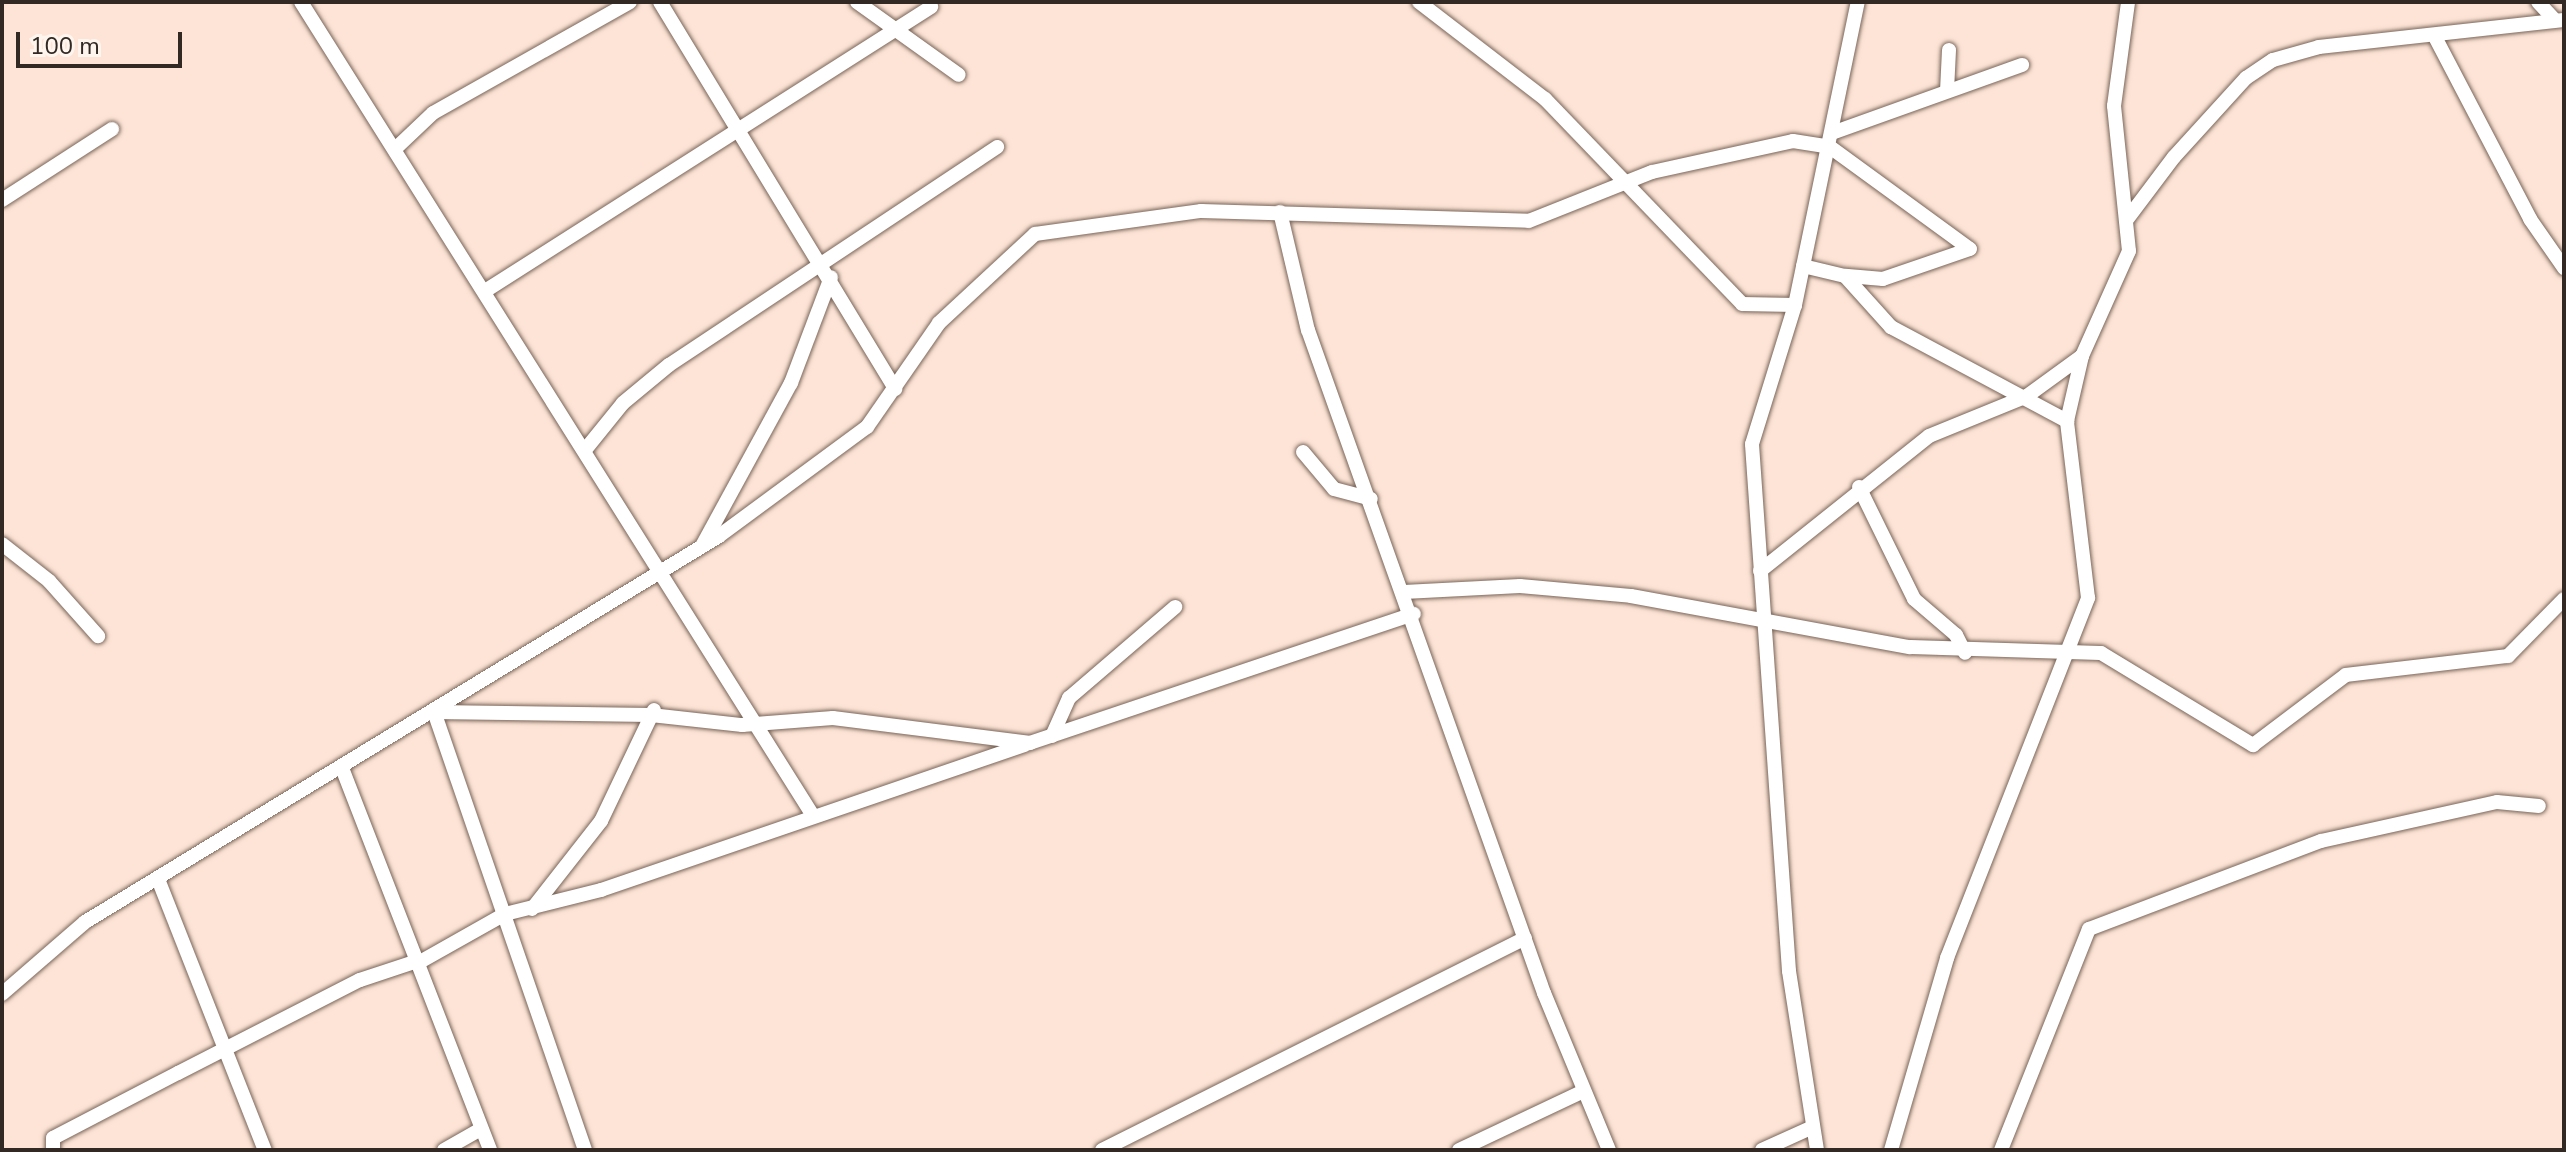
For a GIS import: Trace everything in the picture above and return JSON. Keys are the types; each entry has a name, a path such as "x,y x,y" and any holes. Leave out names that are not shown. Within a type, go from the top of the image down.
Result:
{"street":[{"path":"301,2 812,814"},
{"path":"395,149 433,113 630,2"},
{"path":"660,2 831,277 895,389"},
{"path":"857,2 901,26 959,75"},
{"path":"1419,2 1545,99 1742,304 1795,305"},
{"path":"1817,1150 1789,971 1752,444 1795,305 1858,2"},
{"path":"1891,1150 1947,958 2072,652 2088,598 2067,421 2082,356 2129,251 2128,218 2114,106 2128,2"},
{"path":"2538,2 2559,20"},
{"path":"485,291 931,7"},
{"path":"2128,218 2256,68 2319,47 2559,20"},
{"path":"2434,35 2530,219 2564,268"},
{"path":"1947,91 1949,50"},
{"path":"2,994 85,922 701,547 867,427 939,323 1035,234 1201,211 1529,221 1624,181 1780,143 1831,140 1947,91 2022,65"},
{"path":"2,200 112,129"},
{"path":"1803,266 1845,276 1883,279 1970,249 1831,140"},
{"path":"585,450 623,403 669,365 997,147"},
{"path":"1280,212 1308,330 1414,614 1525,938 1609,1150"},
{"path":"1845,276 1891,327 2027,396 2067,421"},
{"path":"701,547 791,383 831,277"},
{"path":"1760,571 1859,487 1959,418 2027,396 2082,356"},
{"path":"1303,452 1334,489 1371,499"},
{"path":"1859,487 1914,599 1956,635 1965,653"},
{"path":"2,544 49,581 98,636"},
{"path":"1404,592 1520,586 1764,617 1965,653 2101,653 2124,663 2253,745 2346,675 2508,656 2564,599"},
{"path":"1052,736 1069,698 1175,607"},
{"path":"53,1150 53,1138 360,980 417,962 505,914 531,909 1414,614"},
{"path":"434,712 653,711 754,725 833,718 1030,743"},
{"path":"531,909 601,821 653,711"},
{"path":"434,712 585,1150"},
{"path":"342,768 490,1150"},
{"path":"2001,1150 2089,929 2321,841 2497,802 2539,806"},
{"path":"158,879 265,1150"},
{"path":"1102,1150 1525,938"},
{"path":"1459,1150 1584,1091"},
{"path":"1762,1150 1813,1127"},
{"path":"444,1150 481,1129"}]}
